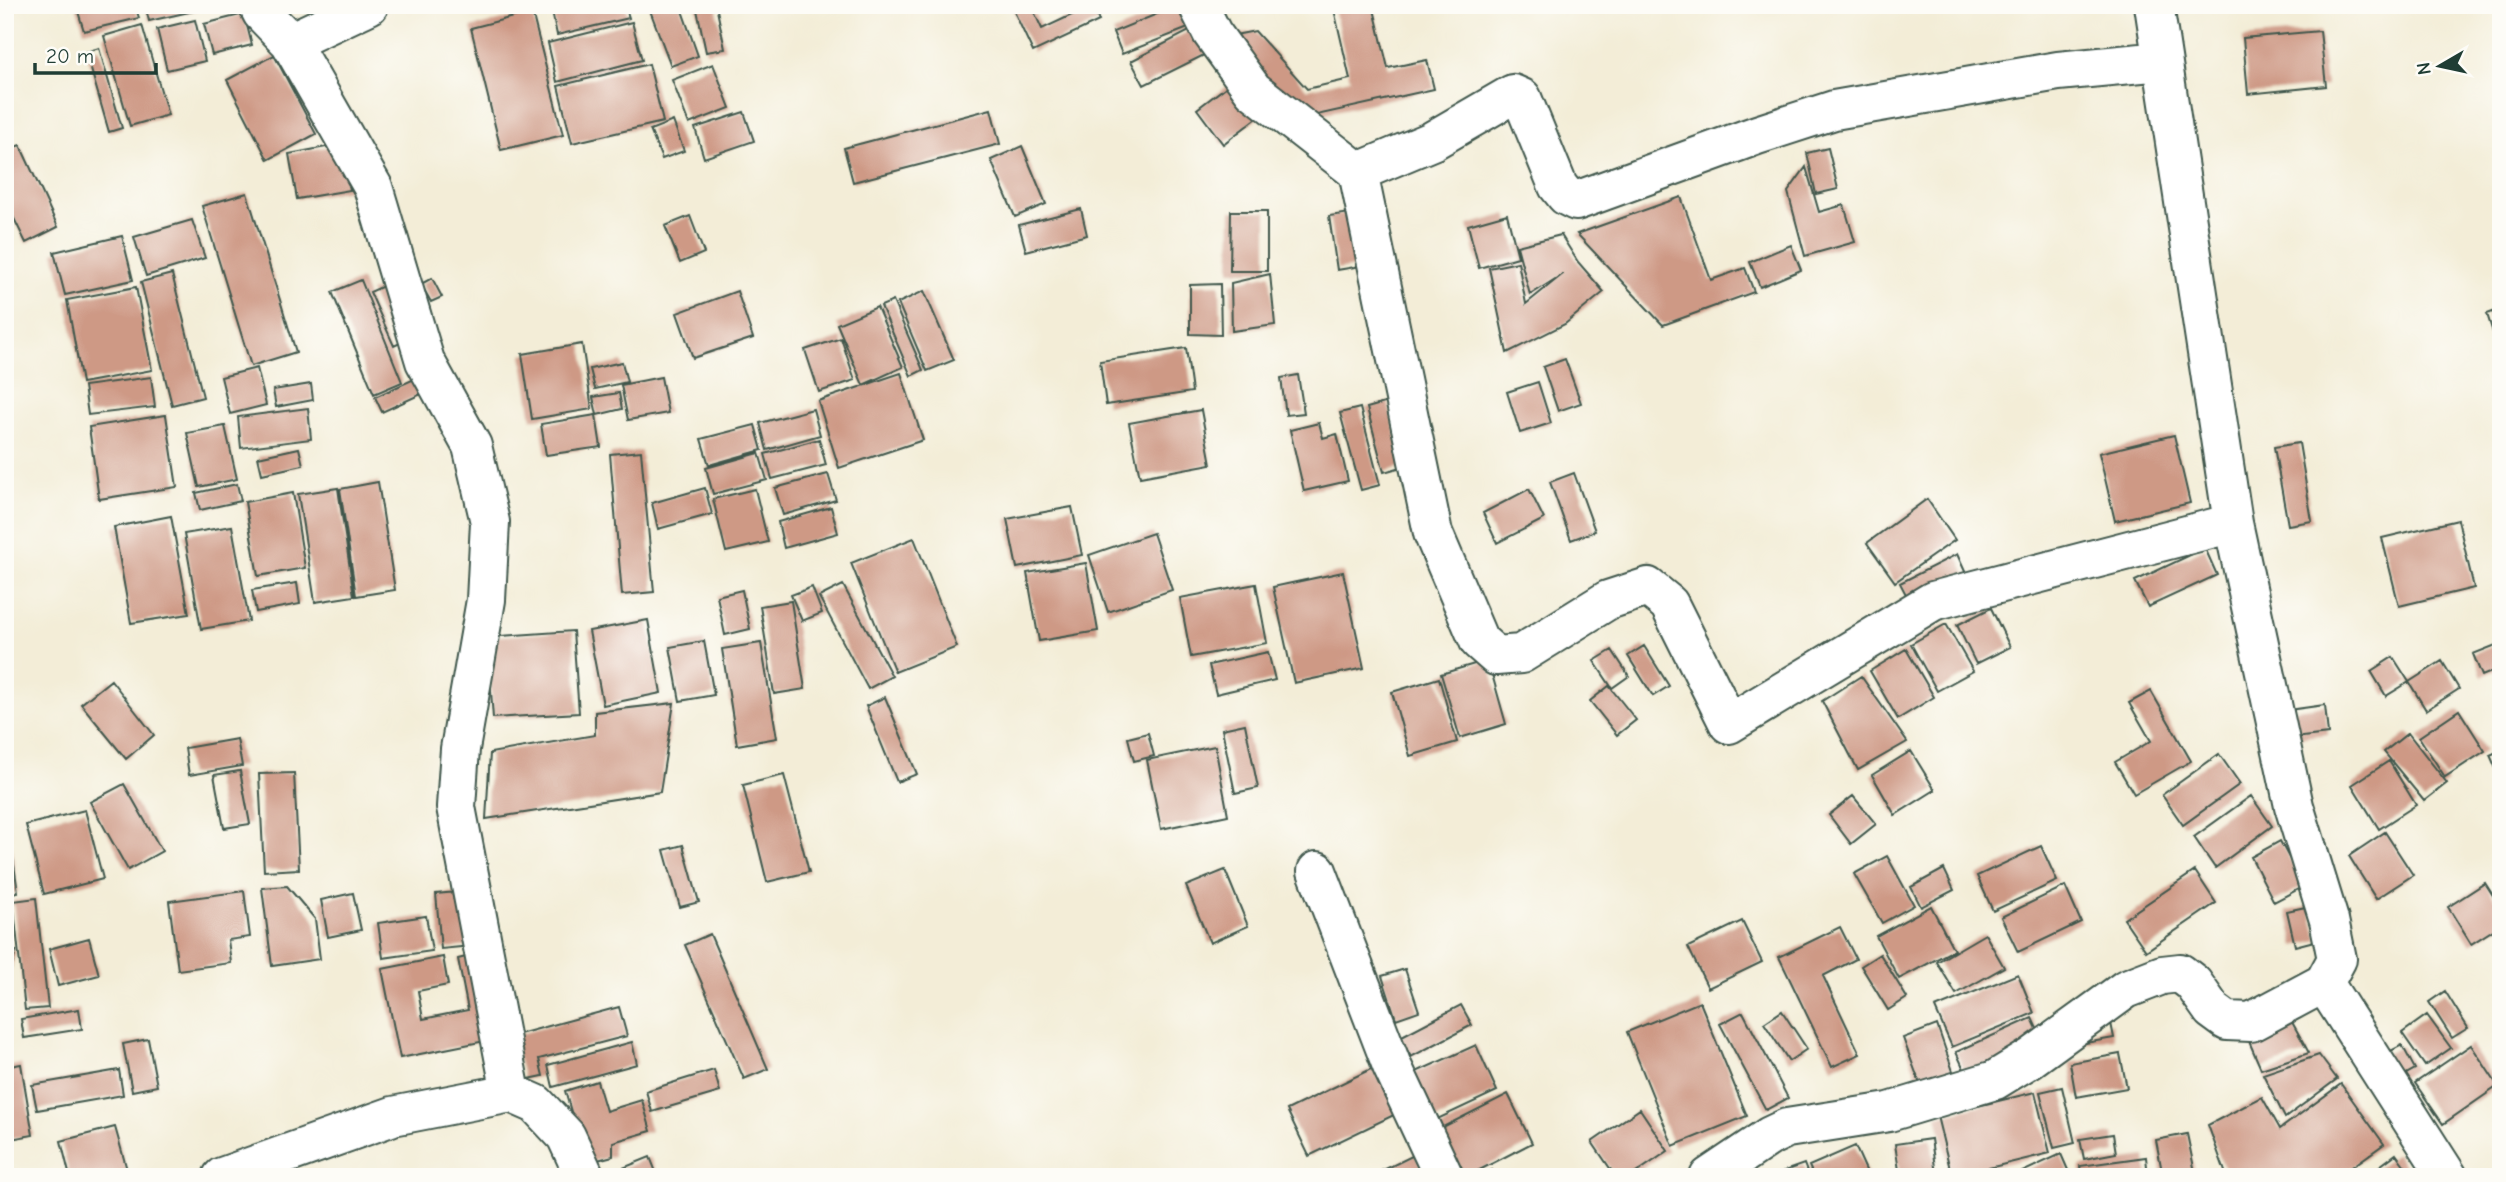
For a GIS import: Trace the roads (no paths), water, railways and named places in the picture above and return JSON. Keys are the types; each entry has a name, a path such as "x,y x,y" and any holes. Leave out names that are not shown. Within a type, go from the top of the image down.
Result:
{"street":[{"path":"258,5 290,42 373,187 425,361 472,446 489,522 486,600 460,749 456,807 511,1093"},
{"path":"290,42 369,5"},
{"path":"1198,5 1212,33 1253,90 1358,172 1433,533 1479,641 1496,656 1521,654 1608,600 1648,587 1669,604 1729,724 1933,601 2233,523"},
{"path":"1709,1177 1770,1136 1787,1128 1889,1112 1995,1080 2031,1058 2126,989 2162,975 2180,973 2193,983 2212,1010 2227,1021 2250,1022 2324,983 2337,959 2329,920 2294,806 2233,523 2154,5"},
{"path":"1358,172 1432,141 1513,94 1522,98 1559,186 1566,196 1576,201 1834,110 2058,71 2162,61"},
{"path":"1317,871 1392,1066 1444,1177"},
{"path":"2324,983 2448,1177"},
{"path":"222,1177 393,1116 511,1093 536,1104 566,1136 585,1177"}]}
